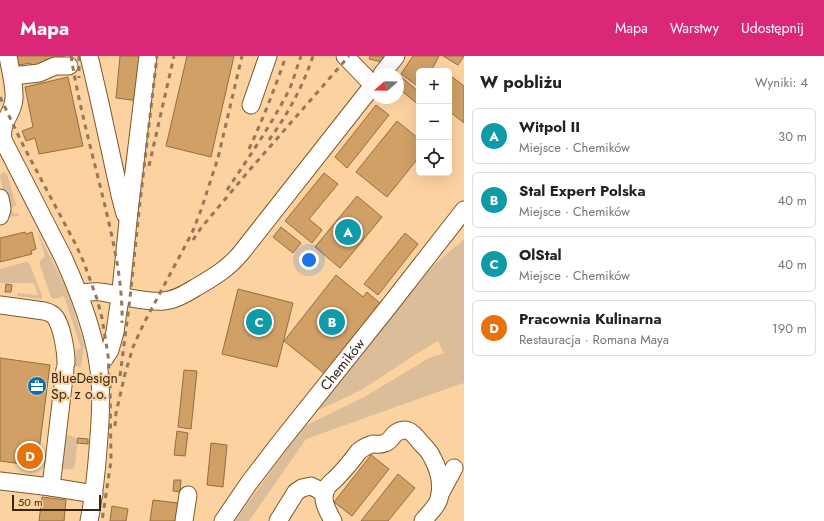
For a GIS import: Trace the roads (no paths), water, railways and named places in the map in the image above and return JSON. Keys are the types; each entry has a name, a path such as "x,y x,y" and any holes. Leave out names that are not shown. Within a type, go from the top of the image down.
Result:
{"street":[{"path":"8,56 12,76 14,100 2,129 3,140 63,257 76,288 98,362 100,396 98,447 94,494 89,521"},
{"path":"89,56 120,195 128,221"},
{"path":"98,362 105,358 110,350 115,332 148,56"},
{"path":"251,105 268,56"},
{"path":"345,56 368,75"},
{"path":"386,68 396,56"},
{"path":"12,76 39,73 55,66 70,66"},
{"path":"76,288 85,292 98,291 156,301 170,300 186,294 224,270 241,253 368,91"},
{"path":"0,198 2,209 0,216"},
{"name":"Chemików","path":"223,521 249,483 278,445 464,210"},
{"path":"0,305 49,312 54,316 64,342 66,366 51,487"},
{"path":"333,521 326,508 323,497 328,486 340,475 363,448 372,444 384,444 389,442 394,434 403,430 409,431 418,439 432,456 439,475 441,485 438,501 423,521"},
{"path":"440,494 454,468"},
{"path":"0,481 94,494"},
{"path":"278,521 298,490 311,486 324,494"},
{"path":"184,521 188,495"}],"railway":[{"path":"71,56 82,112 115,249 121,294 122,323"},
{"path":"79,56 79,78"},
{"path":"120,376 157,56"},
{"path":"149,166 174,56"},
{"path":"115,426 116,413 133,347 144,323 192,233 201,210 218,158 242,56"},
{"path":"249,149 269,103 286,56"},
{"path":"227,190 276,114 290,88 301,56"},
{"path":"269,140 294,100 305,78 313,56"},
{"path":"193,240 201,228 247,173 349,56"},
{"path":"0,97 24,147 76,245 97,299 102,318 108,355 110,386 111,461 102,521"}],"place":[{"name":"Witpol II","path":"348,232"},
{"name":"OlStal","path":"259,322"},
{"name":"Stal Expert Polska","path":"332,322"},
{"name":"BlueDesign Sp. z o.o.","path":"37,386"},
{"name":"Pracownia Kulinarna","path":"30,456"}]}
